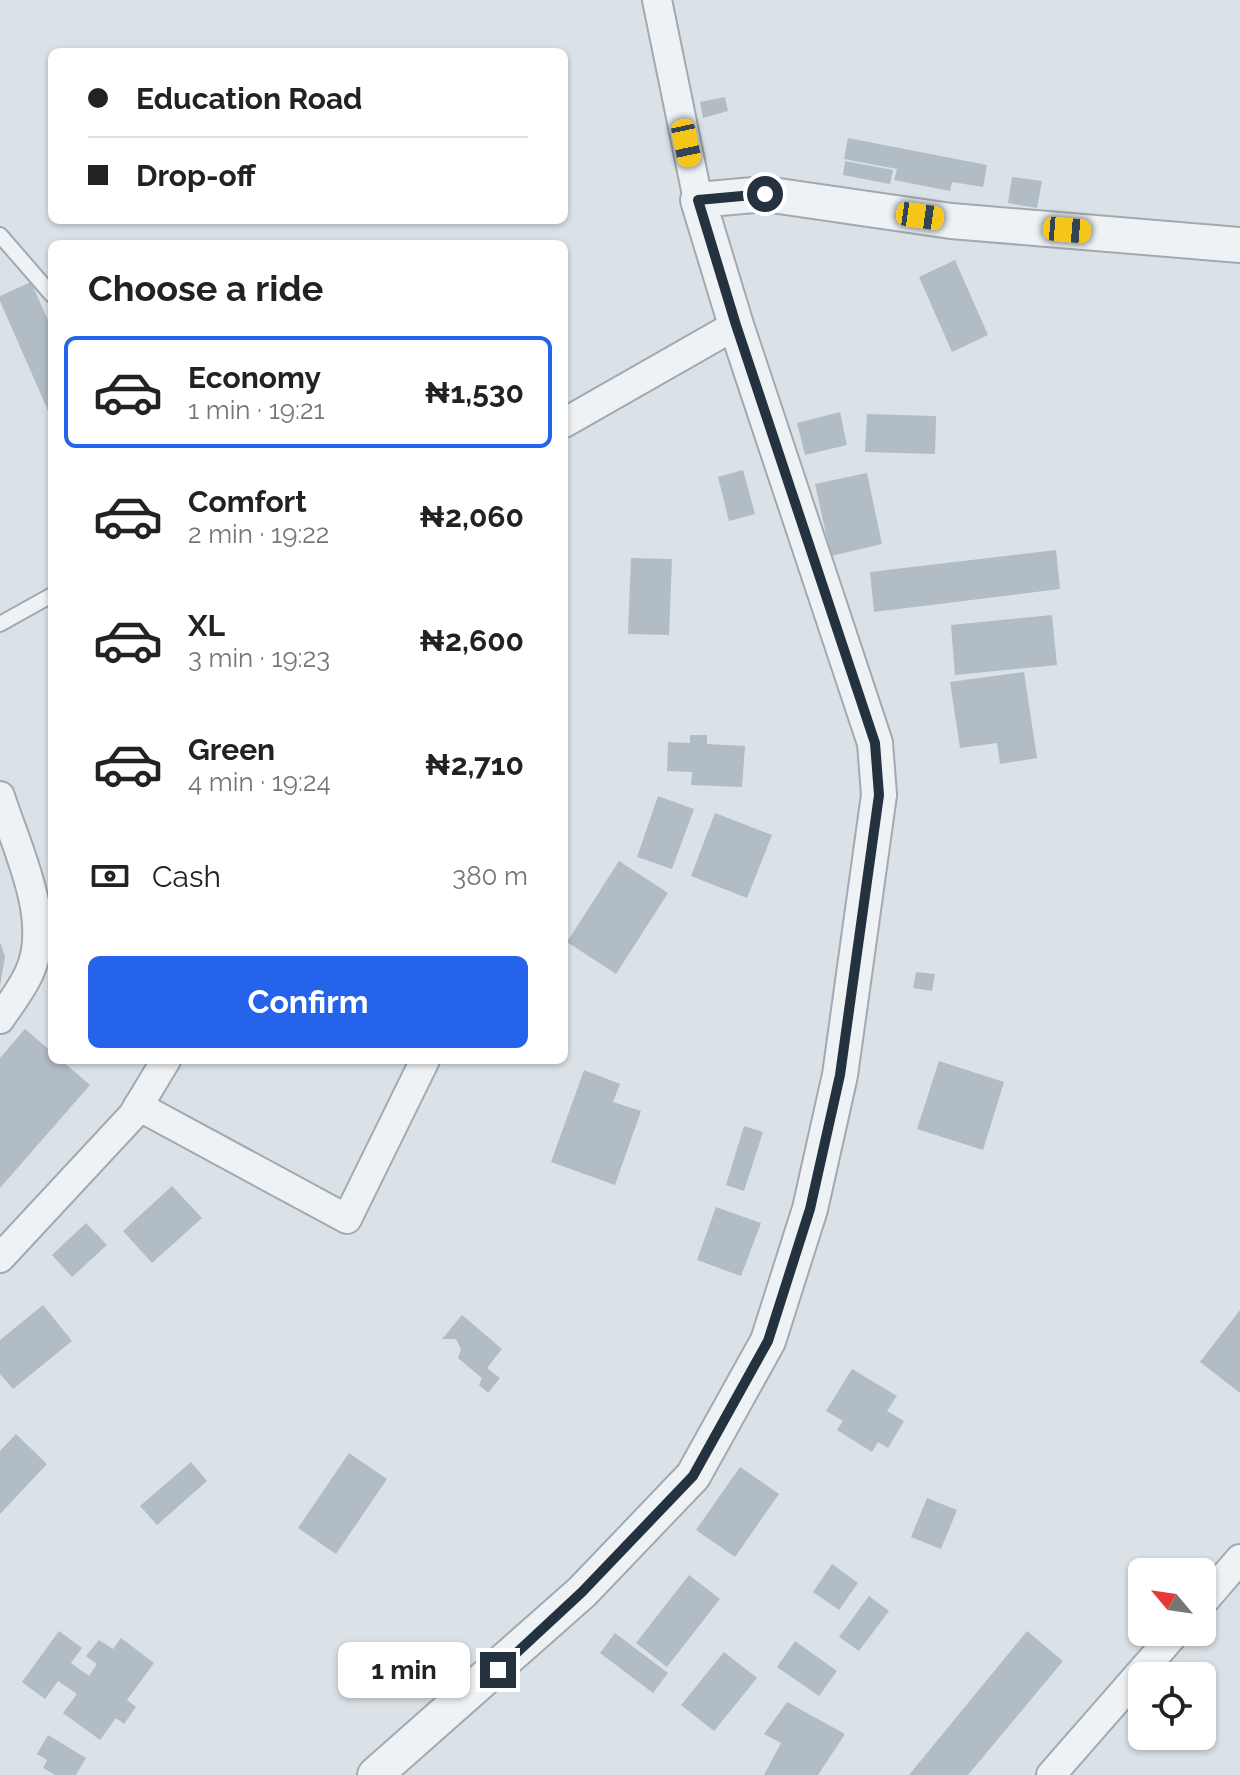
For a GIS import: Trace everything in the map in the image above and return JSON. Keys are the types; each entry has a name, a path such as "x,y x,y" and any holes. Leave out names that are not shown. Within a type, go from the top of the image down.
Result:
{"street":[{"path":"375,1775 582,1592 693,1476 768,1341 810,1209 840,1075 879,795 875,743 736,325 698,200 657,0"},
{"path":"698,200 765,194 951,221 1240,245"},
{"path":"568,421 736,325"},
{"path":"0,796 7,846 39,916 37,950 30,972 0,1019"},
{"path":"0,1258 138,1106 164,1064"},
{"path":"138,1106 347,1219 423,1064"},
{"path":"1216,1587 1240,1559"},
{"path":"1051,1775 1164,1646"}],"lane":[{"path":"0,235 48,290"},
{"path":"0,624 48,597"}],"building":[{"path":"725,97 728,111 703,118 700,102"},
{"path":"848,138 987,165 983,187 952,182 950,191 894,180 897,169 844,159"},
{"path":"845,161 893,170 890,184 843,175"},
{"path":"1012,177 1042,181 1037,208 1008,203"},
{"path":"955,260 988,335 952,352 919,277"},
{"path":"31,282 48,320 48,411 0,301 0,296"},
{"path":"840,412 847,445 805,455 797,423"},
{"path":"867,414 936,416 935,454 865,452"},
{"path":"743,470 755,514 729,521 718,477"},
{"path":"867,473 882,544 831,556 815,484"},
{"path":"1056,550 1060,589 874,612 870,572"},
{"path":"631,558 672,559 669,635 628,634"},
{"path":"1052,615 1057,665 955,675 951,625"},
{"path":"1024,672 1037,758 1000,764 997,743 960,748 950,682"},
{"path":"690,735 707,735 707,744 745,746 742,787 691,785 692,772 667,771 668,742 690,743"},
{"path":"658,796 694,809 672,869 637,857"},
{"path":"715,813 772,835 747,898 691,876"},
{"path":"619,861 668,893 616,974 568,940"},
{"path":"0,944 5,957 0,986"},
{"path":"916,972 935,974 932,991 913,988"},
{"path":"25,1029 48,1049 48,1064 66,1064 90,1085 0,1188 0,1058"},
{"path":"939,1061 1004,1082 983,1150 917,1129"},
{"path":"584,1070 620,1084 613,1102 641,1111 615,1185 551,1162"},
{"path":"744,1126 763,1132 744,1191 726,1185"},
{"path":"172,1186 202,1218 152,1263 123,1231"},
{"path":"716,1207 761,1223 741,1276 697,1260"},
{"path":"86,1223 107,1245 72,1277 52,1255"},
{"path":"43,1305 72,1341 13,1389 0,1374 0,1340"},
{"path":"1240,1310 1240,1393 1200,1362"},
{"path":"462,1315 502,1349 487,1368 500,1378 488,1393 479,1385 482,1378 458,1358 461,1349 456,1339 442,1339"},
{"path":"852,1369 897,1396 887,1411 904,1421 888,1448 878,1442 872,1452 837,1430 843,1421 826,1411"},
{"path":"16,1434 47,1464 0,1514 0,1451"},
{"path":"349,1453 387,1479 336,1554 298,1528"},
{"path":"191,1462 207,1481 157,1525 140,1506"},
{"path":"740,1467 779,1494 735,1557 696,1530"},
{"path":"927,1498 957,1510 941,1549 911,1537"},
{"path":"832,1564 858,1583 839,1610 813,1592"},
{"path":"689,1575 720,1599 667,1667 636,1643"},
{"path":"869,1596 889,1611 859,1651 839,1637"},
{"path":"59,1631 82,1648 71,1663 89,1676 97,1664 86,1656 99,1640 113,1649 121,1638 154,1663 127,1700 136,1707 124,1724 116,1718 100,1740 63,1713 77,1694 58,1681 45,1699 22,1682"},
{"path":"1027,1631 1063,1661 968,1775 909,1775"},
{"path":"615,1633 668,1673 653,1693 600,1653"},
{"path":"795,1641 837,1671 819,1696 777,1667"},
{"path":"724,1652 757,1678 714,1731 681,1705"},
{"path":"787,1702 845,1734 818,1775 764,1775 781,1743 764,1734"},
{"path":"48,1735 86,1758 76,1775 55,1775 43,1768 47,1760 37,1754"}],"route":[{"path":"498,1670 582,1592 693,1476 768,1341 810,1209 840,1075 879,795 875,743 809,550 698,200 765,194"}]}
